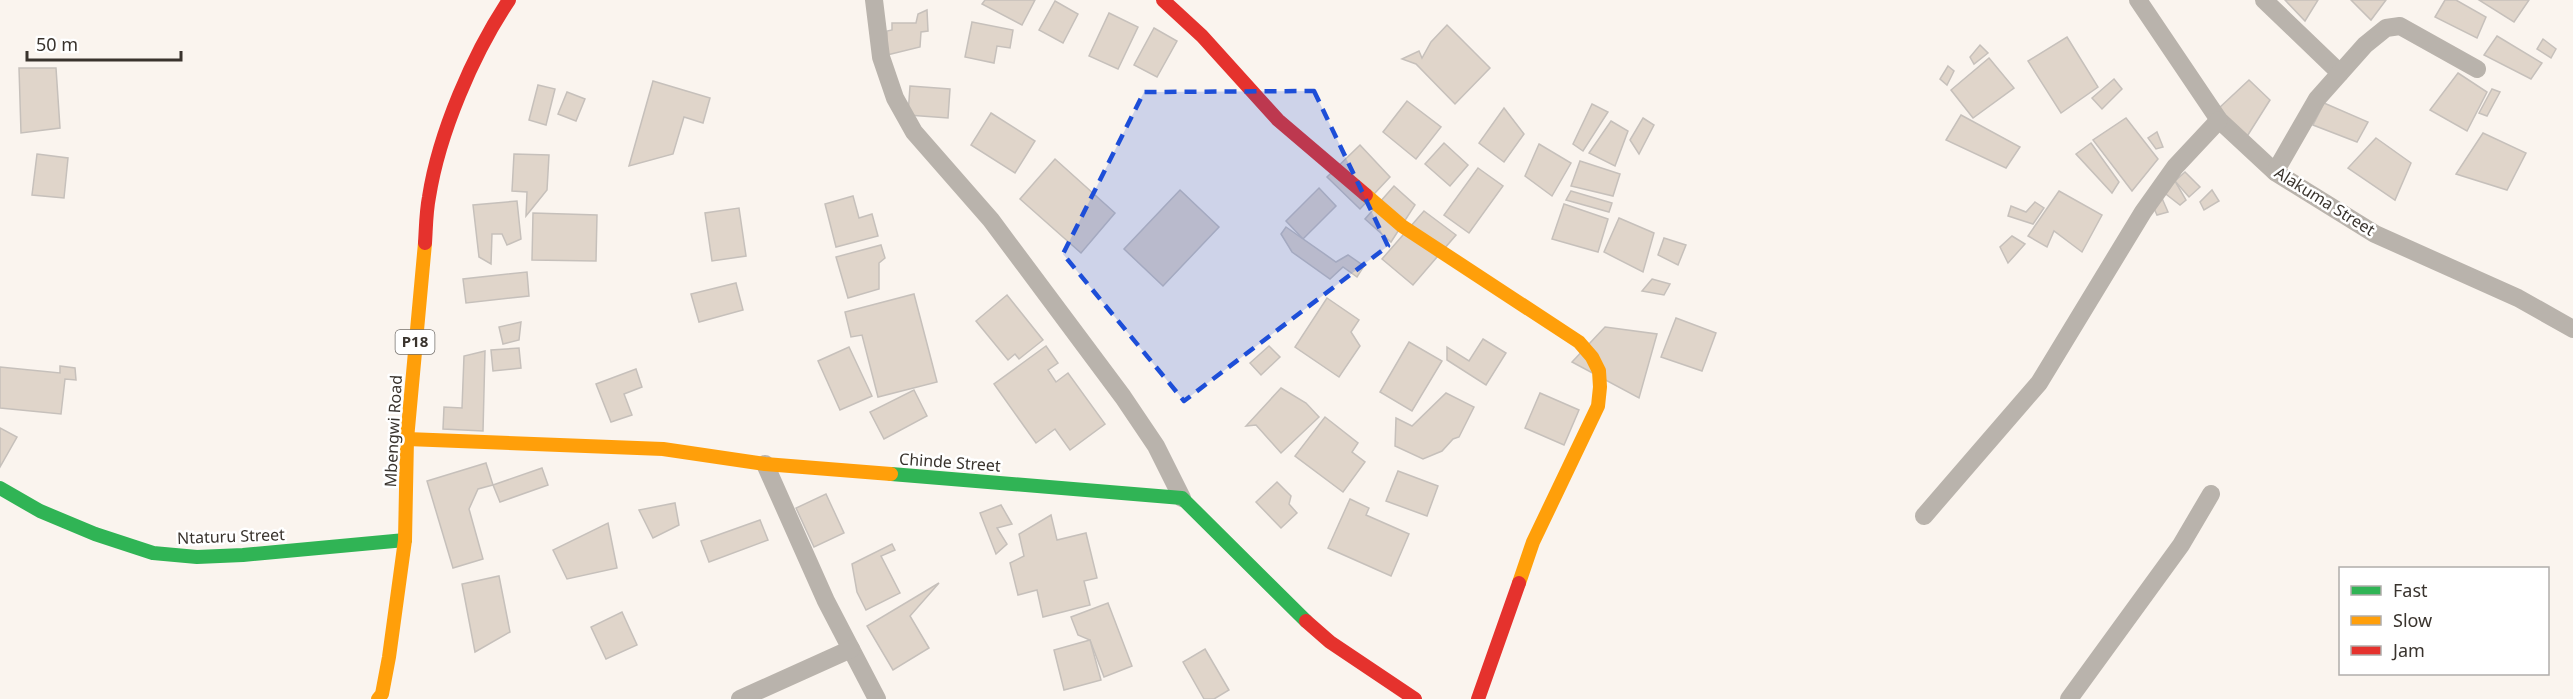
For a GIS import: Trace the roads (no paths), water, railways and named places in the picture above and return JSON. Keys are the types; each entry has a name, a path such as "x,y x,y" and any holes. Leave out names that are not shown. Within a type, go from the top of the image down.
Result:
{"street":[{"name":"Mbengwi Road","path":"378,699 382,694 389,657 405,540 407,439 429,196 453,108 495,21 509,0"},
{"path":"874,0 881,57 894,98 914,132 992,220 1123,397 1156,446 1182,498 1289,606 1330,642 1415,699"},
{"path":"1163,0 1202,36 1278,120 1402,226 1579,342 1592,353 1598,367 1602,387 1598,406 1533,542 1478,699"},
{"name":"Alakuma Street","path":"2138,0 2219,120 2275,172 2375,234 2518,298 2573,329"},
{"path":"2264,0 2340,73"},
{"path":"2275,172 2317,99 2365,45 2386,28 2400,26 2477,69"},
{"path":"1924,516 2038,384 2143,212 2175,167 2219,120"},
{"name":"Chinde Street","path":"407,439 663,449 765,464 1182,498"},
{"path":"765,464 826,601 877,699"},
{"name":"Ntaturu Street","path":"0,488 40,511 95,534 153,554 197,557 243,555 405,540"},
{"path":"2068,699 2181,544 2211,494"},
{"path":"740,699 851,649"}]}
